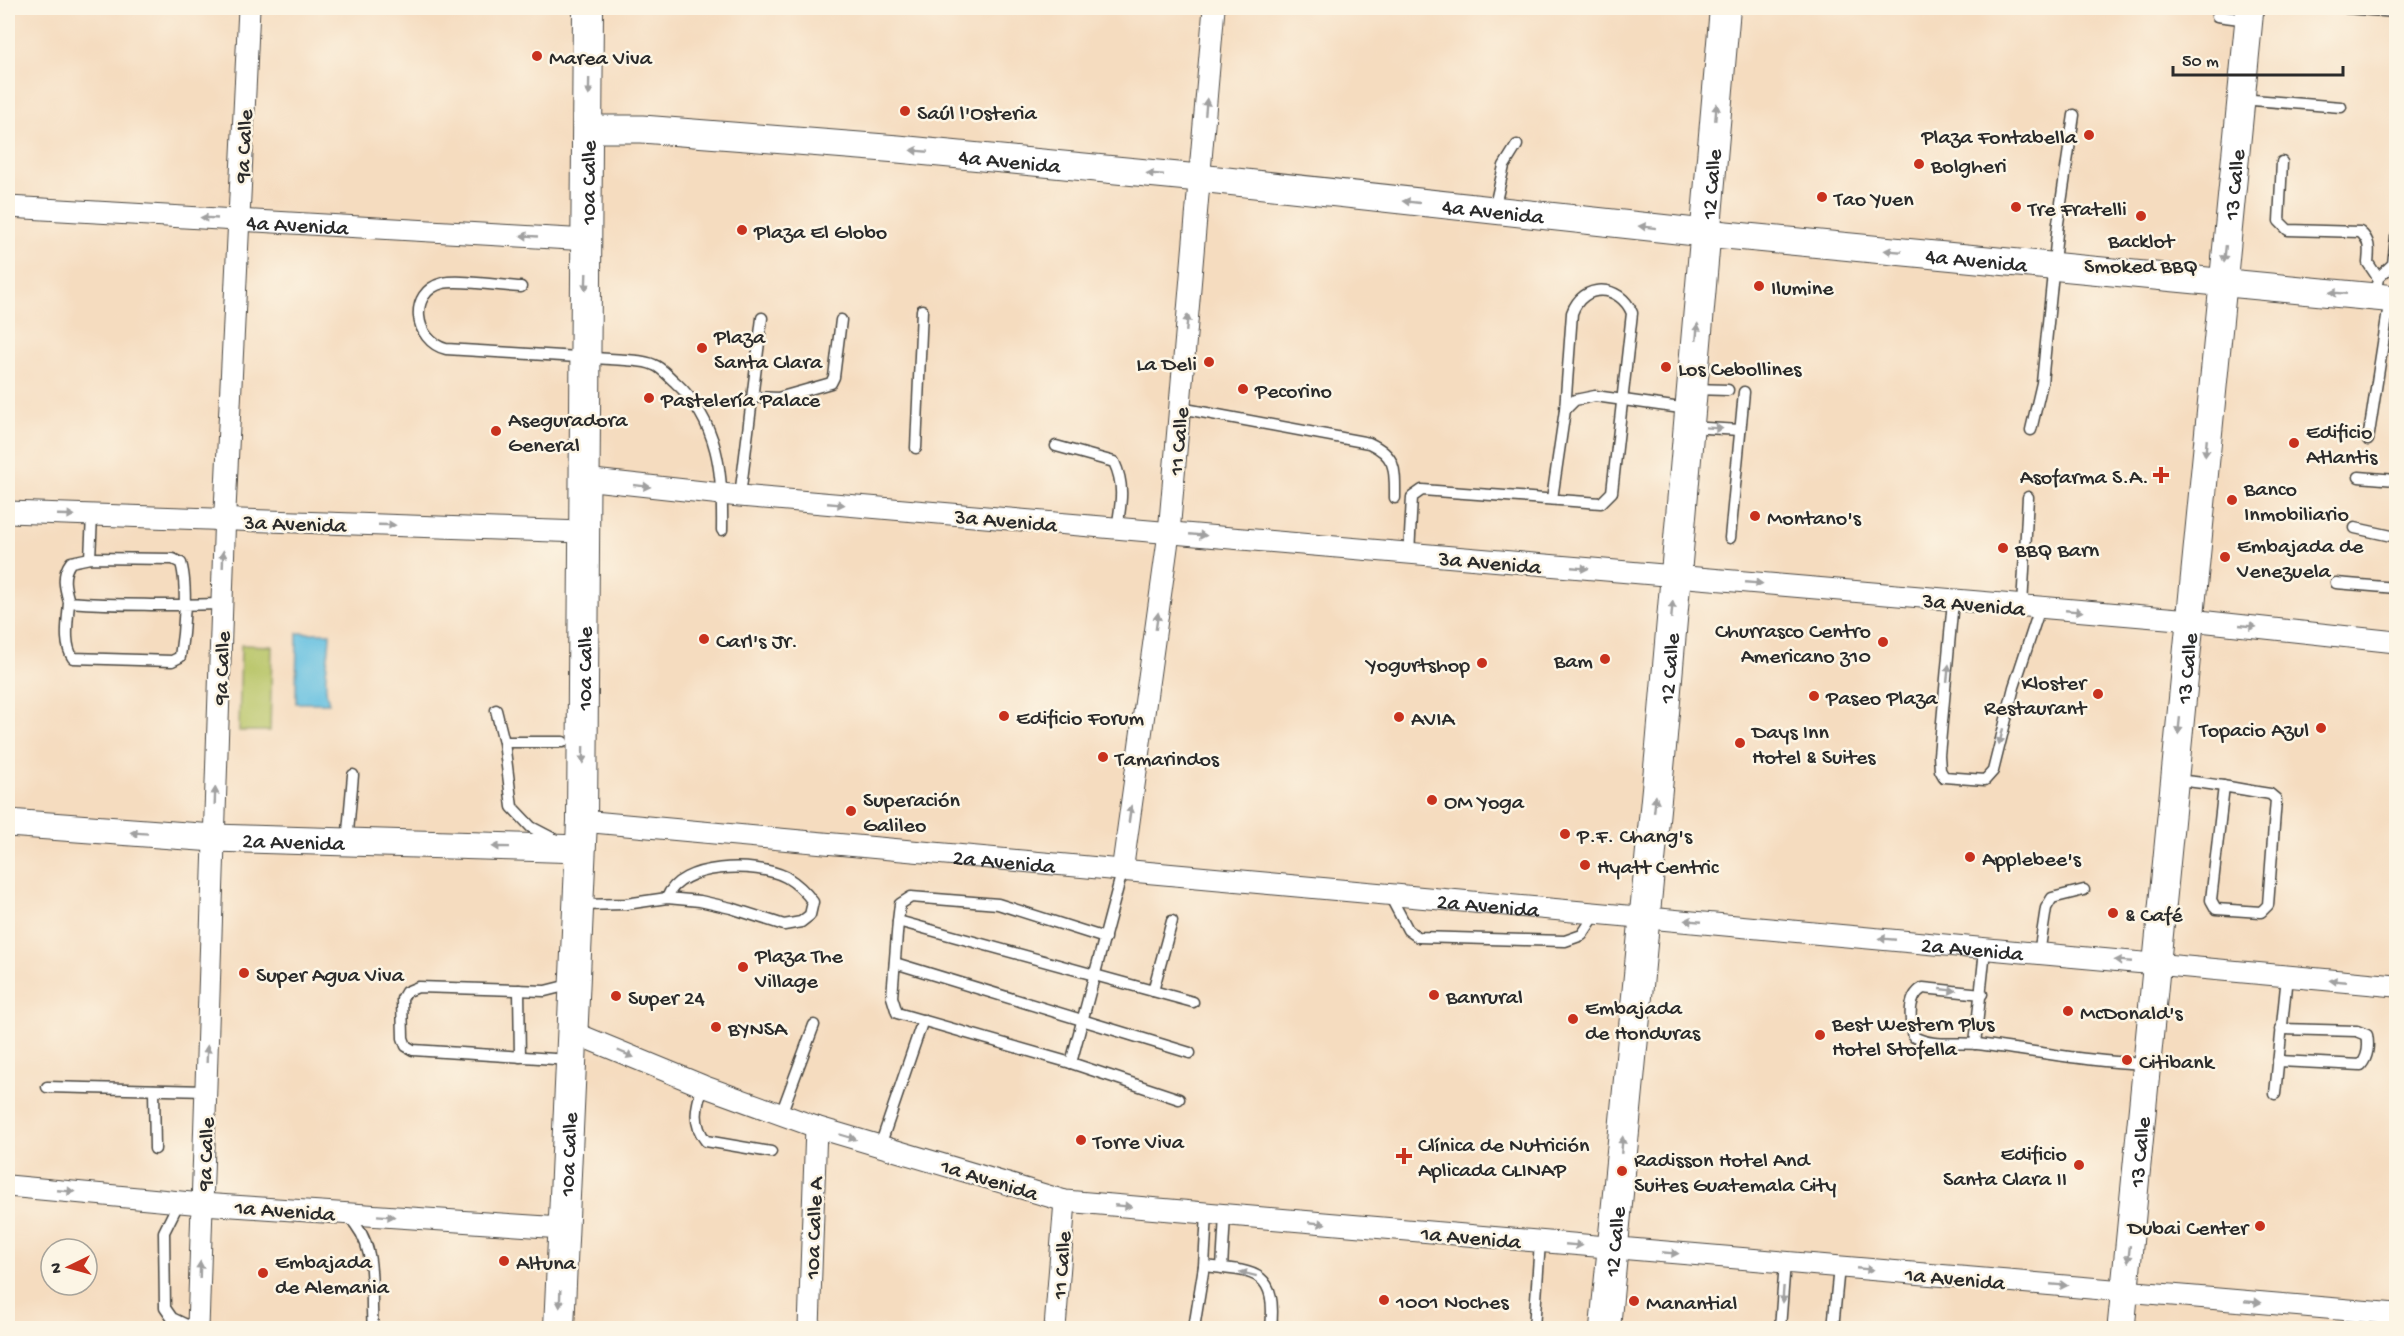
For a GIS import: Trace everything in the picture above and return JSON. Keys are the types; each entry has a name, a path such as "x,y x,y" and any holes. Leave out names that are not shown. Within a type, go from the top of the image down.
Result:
{"main road":[{"name":"10a Calle","path":"559,1329 578,905 573,836 591,593 583,532 590,40 588,8"},
{"path":"590,40 597,8"},
{"name":"12 Calle","path":"1605,1329 1725,8"}],"street":[{"name":"9a Calle","path":"198,1329 224,519 249,8"},
{"name":"11 Calle","path":"1122,872 1169,533 1214,8"},
{"name":"13 Calle","path":"2121,1329 2249,14"},
{"name":"4a Avenida","path":"588,129 642,129 898,149 1199,178 1705,233 2222,282 2385,293"},
{"name":"4a Avenida","path":"8,207 588,240"},
{"name":"3a Avenida","path":"584,479 731,495 2190,620 2396,642"},
{"name":"3a Avenida","path":"8,512 583,532"},
{"name":"2a Avenida","path":"8,822 214,838 347,843 573,836 1122,872 1644,916 1985,950 2397,986"},
{"name":"1a Avenida","path":"571,1046 703,1086 816,1127 1065,1201 2397,1314"},
{"name":"10a Calle A","path":"808,1329 816,1127"},
{"name":"1a Avenida","path":"8,1186 202,1204 562,1228"},
{"name":"11 Calle","path":"1055,1329 1065,1201"}],"lane":[{"path":"2346,8 2397,12"},
{"path":"2217,16 2249,14"},
{"path":"2240,99 2341,106"},
{"path":"2031,430 2042,383 2053,266 2074,115"},
{"path":"1494,211 1504,166 1518,145"},
{"path":"2282,162 2279,221 2283,227 2288,230 2360,232 2367,238 2370,247 2368,263 2385,293"},
{"path":"2368,440 2385,293 2397,237"},
{"path":"521,287 444,282 423,295 418,312 419,323 425,336 435,346 446,350 626,360 655,365 693,399 707,422 731,495"},
{"path":"1409,554 1412,497 1422,490 1601,503 1608,498 1612,492 1620,398 1632,313 1626,301 1606,291 1595,291 1576,300 1572,313 1565,410 1552,499"},
{"path":"916,448 922,310"},
{"path":"722,530 754,397 762,318"},
{"path":"754,397 778,398 831,383 834,377 841,320"},
{"path":"1690,408 1728,390"},
{"path":"1730,538 1744,392"},
{"path":"1565,410 1575,400 1588,396 1620,398 1690,408 1740,430"},
{"path":"1180,408 1369,443 1383,450 1392,462 1395,498"},
{"path":"1056,446 1114,462 1121,478 1122,492 1118,528"},
{"path":"2359,477 2397,480"},
{"path":"1953,601 1939,755 1940,770 1944,777 1960,780 1985,780 1994,771 2031,607 2028,497"},
{"path":"90,558 92,516"},
{"path":"2355,528 2397,537"},
{"path":"90,558 173,559 181,563 184,572 180,657 172,661 73,658 67,642 69,603 64,585 66,570 71,562 90,558"},
{"path":"2336,583 2397,588"},
{"path":"69,603 131,607 222,604"},
{"path":"2396,642 2397,636"},
{"path":"496,710 504,742 512,807 531,827 573,836"},
{"path":"504,742 563,742"},
{"path":"347,843 353,775"},
{"path":"2174,780 2224,786 2270,794 2276,799 2268,905 2261,912 2216,909 2211,900 2224,786"},
{"path":"578,905 626,904 667,898 700,901 784,925 801,922 810,915 813,902 804,889 784,876 754,868 729,868 689,876 670,889 667,898"},
{"path":"1071,1063 1122,872"},
{"path":"2039,954 2046,908 2052,898 2084,891"},
{"path":"1389,894 1408,930 1418,937 1565,941 1582,935 1597,912"},
{"path":"1105,938 998,904 911,897 900,904 892,997 897,1013 1071,1063 1179,1100"},
{"path":"898,921 1095,973 1193,1002"},
{"path":"1153,991 1172,921"},
{"path":"1975,1044 1985,950"},
{"path":"895,963 1190,1053"},
{"path":"2275,1094 2286,976"},
{"path":"571,1046 520,1057 413,1050 406,1046 404,1038 402,999 406,992 418,987 545,992 574,983"},
{"path":"1982,994 1923,988 1917,991 1912,1000 1910,1021 1914,1037 1923,1042 1975,1044 2112,1063 2148,1064"},
{"path":"519,990 520,1057"},
{"path":"880,1146 890,1123 923,1020"},
{"path":"781,1114 814,1025"},
{"path":"2278,1061 2361,1065 2366,1060 2368,1042 2367,1035 2357,1031 2281,1029"},
{"path":"703,1086 698,1102 697,1124 706,1141 771,1152"},
{"path":"47,1087 206,1091"},
{"path":"154,1090 155,1149"},
{"path":"179,1202 164,1232 165,1308 172,1318 193,1329"},
{"path":"346,1214 361,1228 369,1255 373,1284 373,1329"},
{"path":"1194,1329 1204,1266 1216,1214"},
{"path":"1216,1214 1222,1268"},
{"path":"1534,1329 1540,1242"},
{"path":"1780,1329 1785,1262"},
{"path":"1204,1266 1260,1276 1271,1288 1274,1305 1271,1329"},
{"path":"1833,1329 1839,1267"}],"green space":[{"path":"241,645 272,646 270,731 239,731"}],"water":[{"path":"297,633 330,633 326,676 329,703 296,703"}],"place":[{"name":"Marea Viva","path":"537,56"},
{"name":"Saúl l'Osteria","path":"905,111"},
{"name":"Plaza Fontabella","path":"2089,135"},
{"name":"Bolgheri","path":"1919,164"},
{"name":"Tao Yuen","path":"1822,197"},
{"name":"Tre Fratelli","path":"2016,207"},
{"name":"Backlot Smoked BBQ","path":"2141,216"},
{"name":"Plaza El Globo","path":"742,230"},
{"name":"Ilumine","path":"1759,286"},
{"name":"Plaza Santa Clara","path":"702,348"},
{"name":"La Deli","path":"1209,362"},
{"name":"Los Cebollines","path":"1666,367"},
{"name":"Pecorino","path":"1243,389"},
{"name":"Pastelería Palace","path":"649,398"},
{"name":"Aseguradora General","path":"496,431"},
{"name":"Edificio Atlantis","path":"2294,443"},
{"name":"Asofarma S.A.","path":"2161,475"},
{"name":"Banco Inmobiliario","path":"2232,500"},
{"name":"Montano's","path":"1755,516"},
{"name":"BBQ Barn","path":"2003,548"},
{"name":"Embajada de Venezuela","path":"2225,557"},
{"name":"Carl's Jr.","path":"704,639"},
{"name":"Churrasco Centro Americano z10","path":"1883,642"},
{"name":"Bam","path":"1605,659"},
{"name":"Yogurtshop","path":"1482,663"},
{"name":"Kloster Restaurant","path":"2098,694"},
{"name":"Paseo Plaza","path":"1814,696"},
{"name":"Edificio Forum","path":"1004,716"},
{"name":"AVIA","path":"1399,717"},
{"name":"Topacio Azul","path":"2321,728"},
{"name":"Days Inn Hotel & Suites","path":"1740,743"},
{"name":"Tamarindos","path":"1103,757"},
{"name":"OM Yoga","path":"1432,800"},
{"name":"Superación Galileo","path":"851,811"},
{"name":"P.F. Chang's","path":"1565,834"},
{"name":"Applebee's","path":"1970,857"},
{"name":"Hyatt Centric","path":"1585,865"},
{"name":"& Café","path":"2113,913"},
{"name":"Plaza The Village","path":"743,967"},
{"name":"Super Agua Viva","path":"244,973"},
{"name":"Banrural","path":"1434,995"},
{"name":"Super 24","path":"616,996"},
{"name":"McDonald's","path":"2068,1011"},
{"name":"Embajada de Honduras","path":"1573,1019"},
{"name":"BYNSA","path":"716,1027"},
{"name":"Best Western Plus Hotel Stofella","path":"1820,1035"},
{"name":"Citibank","path":"2127,1060"},
{"name":"Torre Viva","path":"1081,1140"},
{"name":"Clínica de Nutrición Aplicada CLINAP","path":"1404,1156"},
{"name":"Edificio Santa Clara II","path":"2079,1165"},
{"name":"Radisson Hotel And Suites Guatemala City","path":"1622,1171"},
{"name":"Dubai Center","path":"2260,1226"},
{"name":"Altuna","path":"504,1261"},
{"name":"Embajada de Alemania","path":"263,1273"},
{"name":"1001 Noches","path":"1384,1300"},
{"name":"Manantial","path":"1634,1301"}]}
